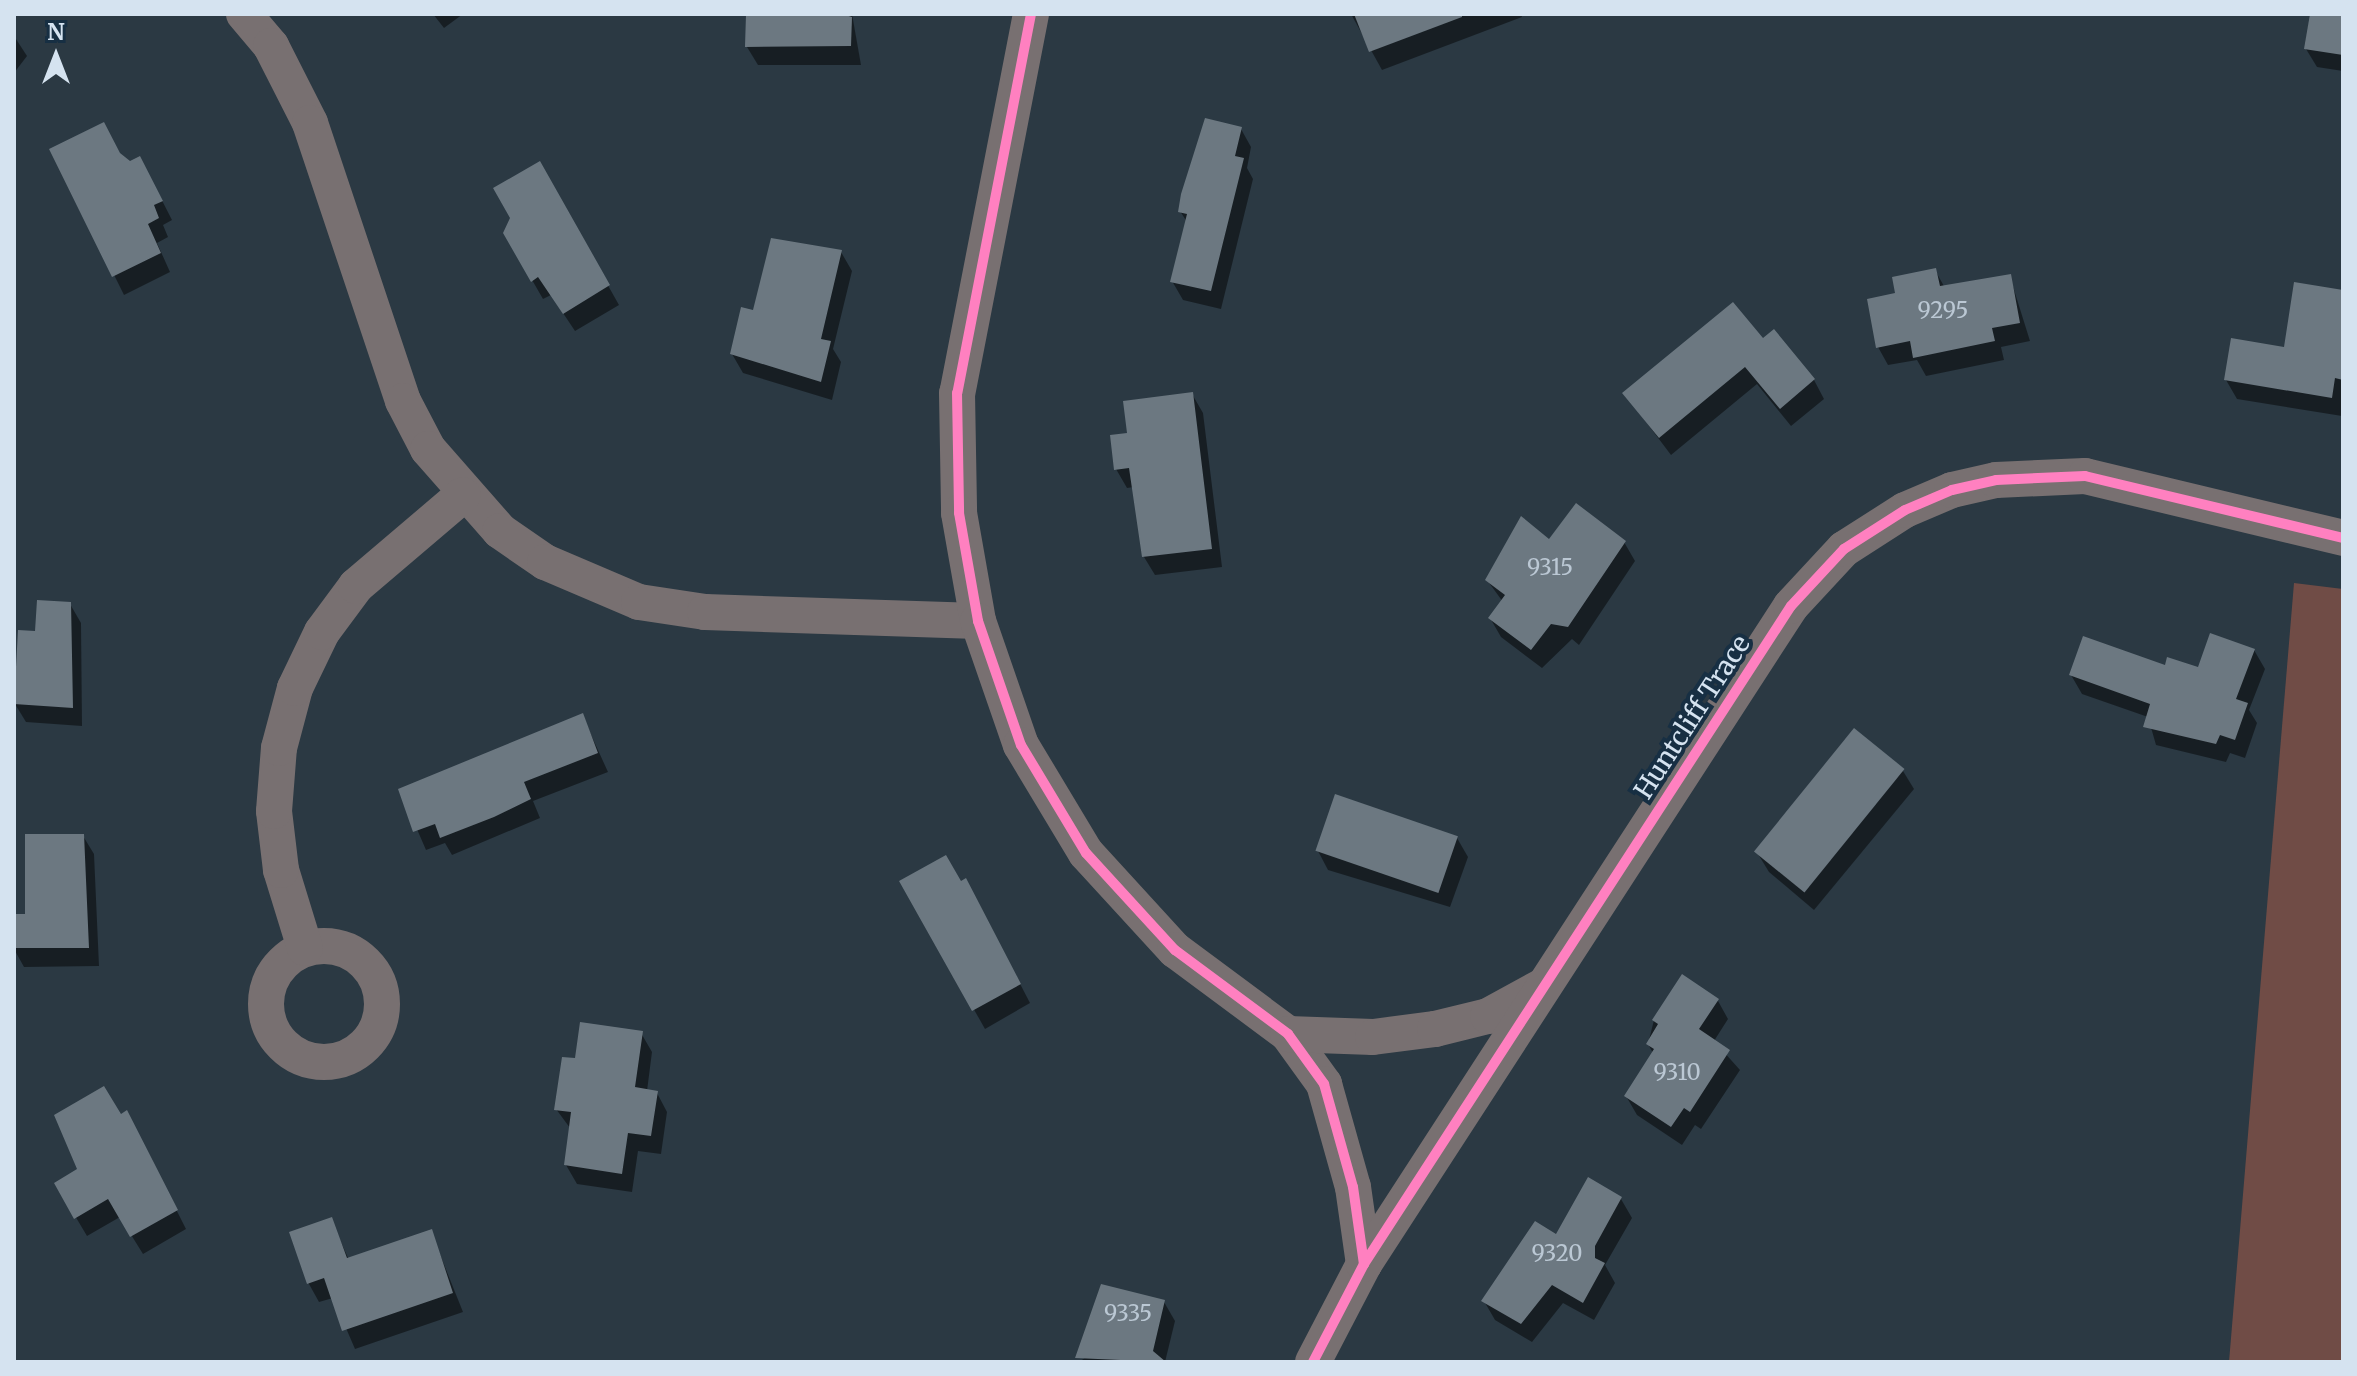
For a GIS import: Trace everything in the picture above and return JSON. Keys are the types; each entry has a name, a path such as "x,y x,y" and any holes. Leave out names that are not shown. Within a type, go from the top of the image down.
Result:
{"street":[{"path":"244,14 271,46 310,123 403,401 463,495 545,562 639,602 705,612 978,621"},
{"path":"1031,14 957,393 959,513 978,621 1021,745 1086,853 1175,950 1288,1034 1334,1110 1364,1264"},
{"name":"Huntcliff Trace","path":"1313,1362 1364,1264 1791,606 1844,549 1905,510 1996,480 2085,476 2343,538"},
{"path":"305,948 281,870 274,811 279,748 295,688 322,632 356,586 463,495"},
{"path":"1288,1034 1373,1037 1435,1029 1488,1016 1545,984"}],"shaded area":[{"path":"2294,583 2343,589 2343,1362 2229,1362"}],"building":[{"path":"746,14 842,14 852,17 851,46 745,47"},
{"path":"1354,14 1462,14 1462,17 1369,52"},
{"path":"2310,14 2343,14 2343,55 2304,49"},
{"path":"1205,118 1242,127 1235,156 1244,158 1211,291 1170,282 1187,214 1178,212 1181,194"},
{"path":"104,122 120,153 130,161 140,156 163,201 154,205 159,218 148,224 161,253 112,277 49,149"},
{"path":"540,161 610,285 563,314 538,277 531,282 503,233 510,218 493,188"},
{"path":"771,238 842,250 821,339 831,341 821,382 730,354 741,307 753,310"},
{"path":"1936,268 1940,286 2011,274 2020,323 1992,328 1995,341 1913,358 1910,341 1876,348 1867,299 1895,293 1892,277"},
{"path":"2294,282 2343,290 2343,380 2335,378 2332,398 2224,380 2231,338 2284,347"},
{"path":"1733,302 1763,338 1774,329 1815,379 1780,409 1745,367 1659,438 1622,393"},
{"path":"1193,392 1212,549 1142,557 1129,468 1114,470 1110,435 1127,433 1123,401"},
{"path":"1576,503 1626,541 1568,627 1551,624 1531,650 1488,618 1505,595 1485,580 1521,516 1549,539"},
{"path":"37,600 71,602 73,708 14,704 18,630 35,631"},
{"path":"2210,633 2255,649 2236,699 2248,703 2235,740 2220,735 2216,744 2143,727 2150,704 2069,675 2083,636 2165,665 2167,657 2198,667"},
{"path":"583,713 598,753 524,782 531,799 494,817 440,838 435,824 413,832 398,789"},
{"path":"1854,728 1905,769 1804,892 1754,852"},
{"path":"1335,794 1458,836 1438,893 1315,851"},
{"path":"25,834 84,834 89,948 14,948 14,914 25,914"},
{"path":"946,855 961,881 966,878 1021,984 972,1011 899,881"},
{"path":"1682,974 1719,999 1699,1029 1730,1050 1690,1112 1684,1108 1671,1127 1624,1096 1654,1049 1646,1044 1658,1024 1652,1020"},
{"path":"580,1022 643,1031 635,1087 658,1091 651,1136 628,1133 622,1174 564,1165 571,1112 554,1110 562,1057 575,1058"},
{"path":"104,1086 121,1114 127,1110 178,1210 130,1237 108,1199 74,1219 54,1183 77,1169 54,1115"},
{"path":"1588,1177 1622,1197 1595,1246 1595,1258 1605,1263 1583,1303 1552,1285 1521,1324 1481,1301 1535,1221 1556,1234"},
{"path":"332,1217 347,1258 432,1229 453,1293 342,1331 324,1278 307,1284 289,1232"},
{"path":"1101,1284 1165,1300 1153,1351 1166,1362 1075,1358"}],"cycle path":[{"path":"1031,14 957,393 959,513 978,621 1021,745 1086,853 1175,950 1288,1034 1324,1084 1353,1187 1364,1264"},
{"path":"1313,1362 1364,1264 1791,606 1844,549 1905,510 1952,490 1996,480 2085,476 2343,538"}]}
